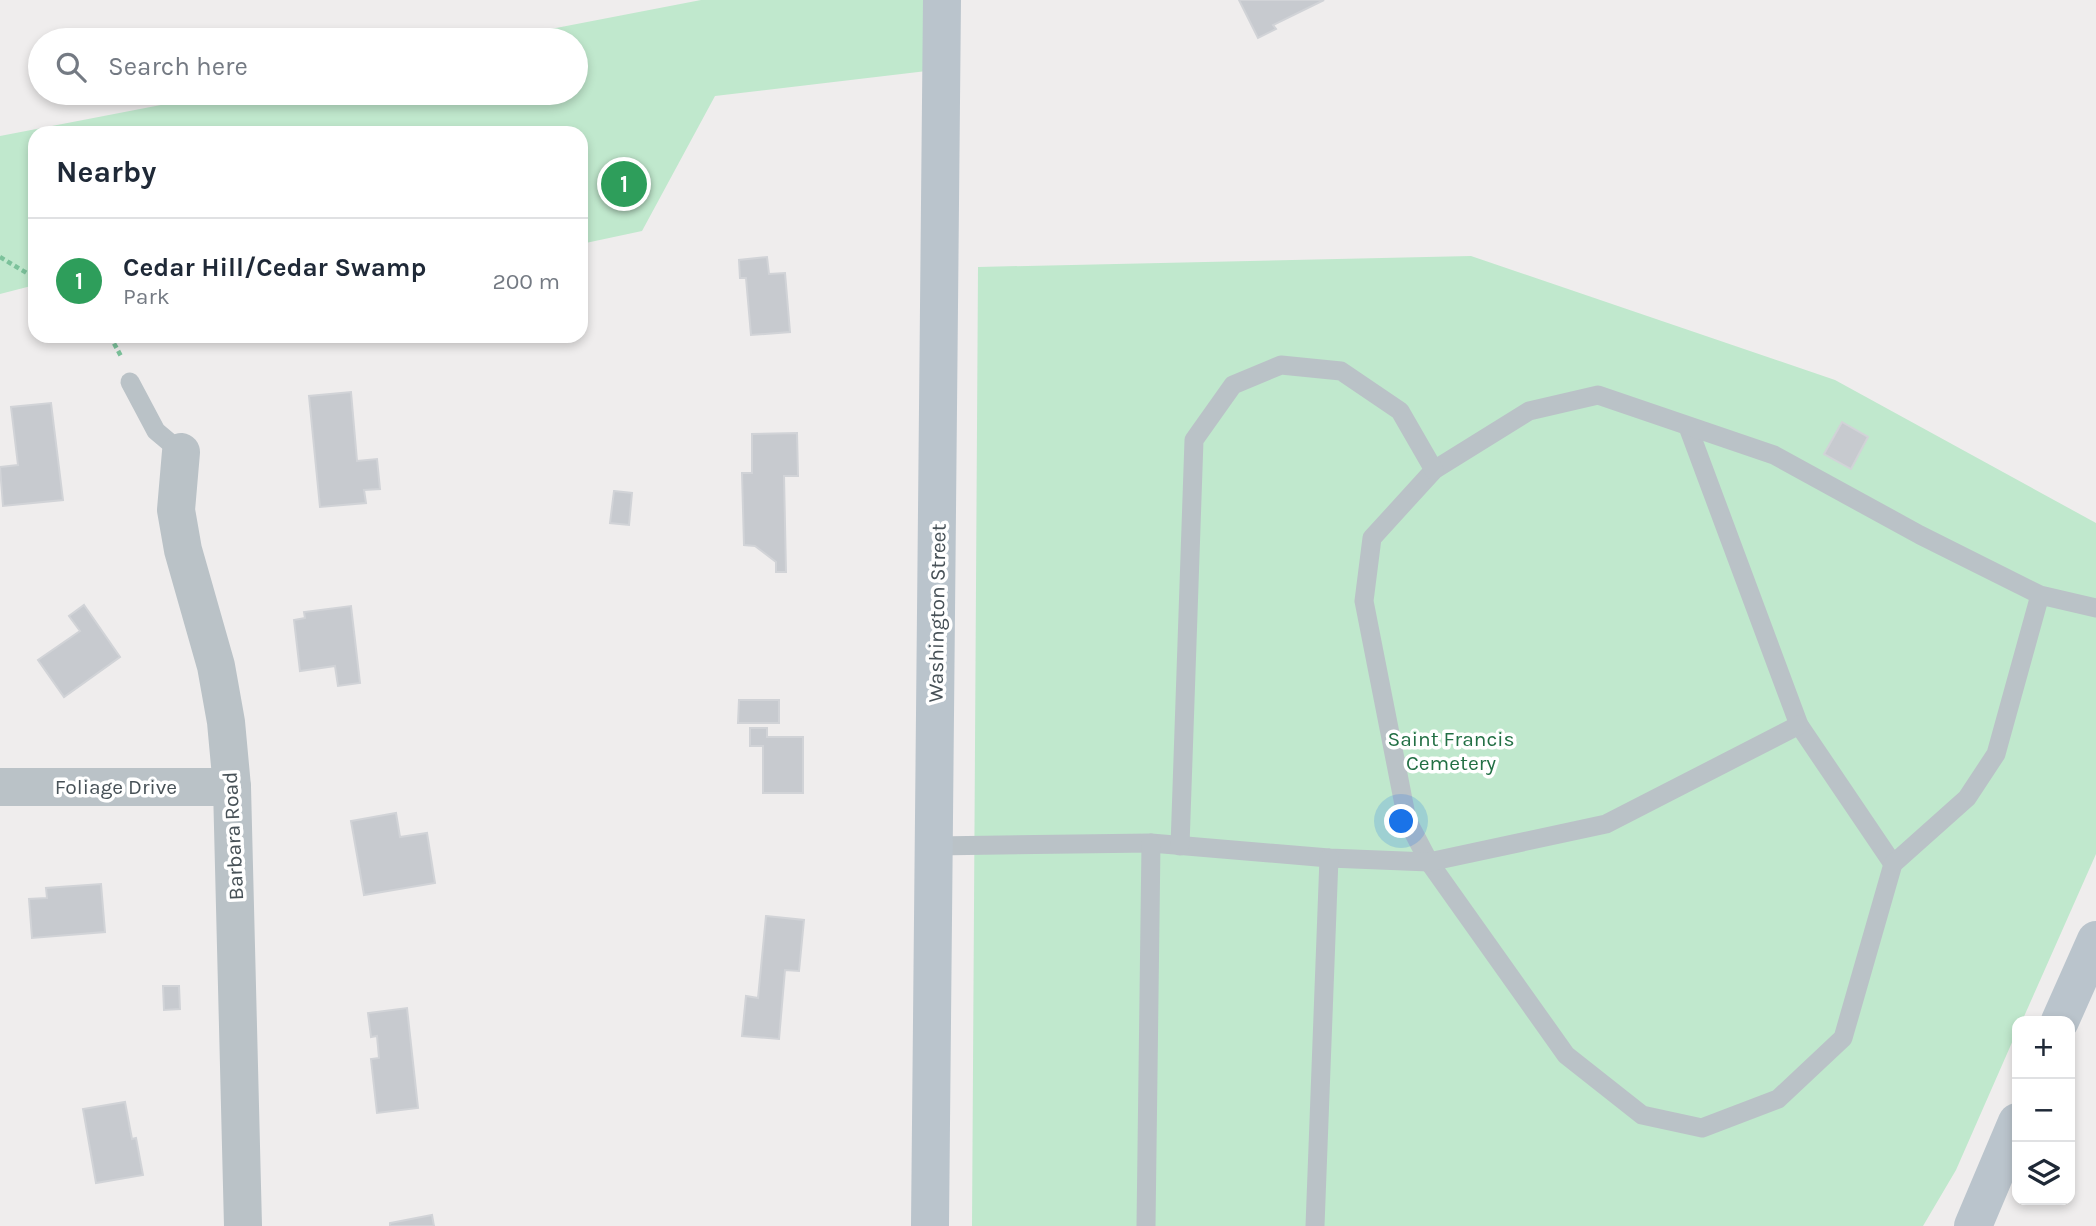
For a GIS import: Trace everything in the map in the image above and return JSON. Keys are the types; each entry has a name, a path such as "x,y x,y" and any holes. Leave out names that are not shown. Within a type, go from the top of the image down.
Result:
{"main road":[{"name":"Washington Street","path":"930,1226 942,0"},
{"path":"2062,1016 2096,940"},
{"path":"1973,1226 2012,1134"}],"street":[{"name":"Barbara Road","path":"181,452 176,510 183,550 216,666 226,722 232,787 243,1226"},
{"name":"Foliage Drive","path":"0,787 232,787"}],"lane":[{"path":"1180,846 1194,440 1233,384 1281,365 1340,371 1400,411 1434,470"},
{"path":"130,382 156,431 181,452"},
{"path":"2040,596 1996,754 1967,798 1893,864 1843,1038 1778,1099 1702,1128 1642,1115 1566,1055 1429,862 1406,820 1364,601 1373,538 1434,470 1529,411 1598,395 1774,456 2040,596 2096,608"},
{"path":"1688,427 1799,725 1893,864"},
{"path":"934,846 1151,843 1329,858 1429,862 1606,824 1799,725"},
{"path":"1146,1226 1151,843"},
{"path":"1315,1226 1329,858"}],"path":[{"path":"0,257 28,274"}],"green space":[{"path":"701,0 934,0 952,68 715,96 642,231 588,243 588,126 52,126 161,105 588,105 588,28 556,28"},
{"path":"28,131 28,287 0,294 0,136"},
{"name":"Saint Francis Cemetery","path":"1471,256 1835,380 2096,523 2096,854 2024,1016 2012,1016 2012,1042 1956,1170 1923,1226 972,1226 978,267"}],"building":[{"path":"1239,0 1324,0 1273,25 1276,29 1258,38"},
{"path":"767,257 769,274 785,273 790,332 751,335 746,278 740,278 739,260"},
{"path":"351,392 357,461 377,459 380,489 364,490 366,503 320,507 309,396"},
{"path":"51,403 63,500 3,506 0,467 18,465 11,407"},
{"path":"1842,422 1868,437 1851,469 1824,454"},
{"path":"797,433 798,476 784,476 786,572 776,572 776,562 755,546 744,545 742,473 752,473 752,434"},
{"path":"614,491 632,493 629,525 610,523"},
{"path":"84,605 120,657 64,697 38,660 80,631 69,616"},
{"path":"351,606 360,683 338,686 335,666 300,671 294,620 305,618 304,612"},
{"path":"739,700 779,700 779,723 738,723"},
{"path":"750,728 767,728 767,737 803,737 803,793 763,793 763,746 750,746"},
{"path":"396,813 400,837 427,833 435,883 364,895 351,821"},
{"path":"101,884 105,932 32,938 29,899 47,898 46,888"},
{"path":"766,916 804,920 799,971 785,970 779,1039 742,1036 746,996 758,998"},
{"path":"163,986 179,986 180,1009 164,1010"},
{"path":"407,1008 418,1108 377,1113 371,1059 379,1058 377,1036 371,1037 368,1013"},
{"path":"125,1102 143,1175 96,1183 83,1109"},
{"path":"432,1215 434,1226 390,1226 390,1223"}],"place":[{"name":"Cedar Hill/Cedar Swamp","path":"624,184"}]}
